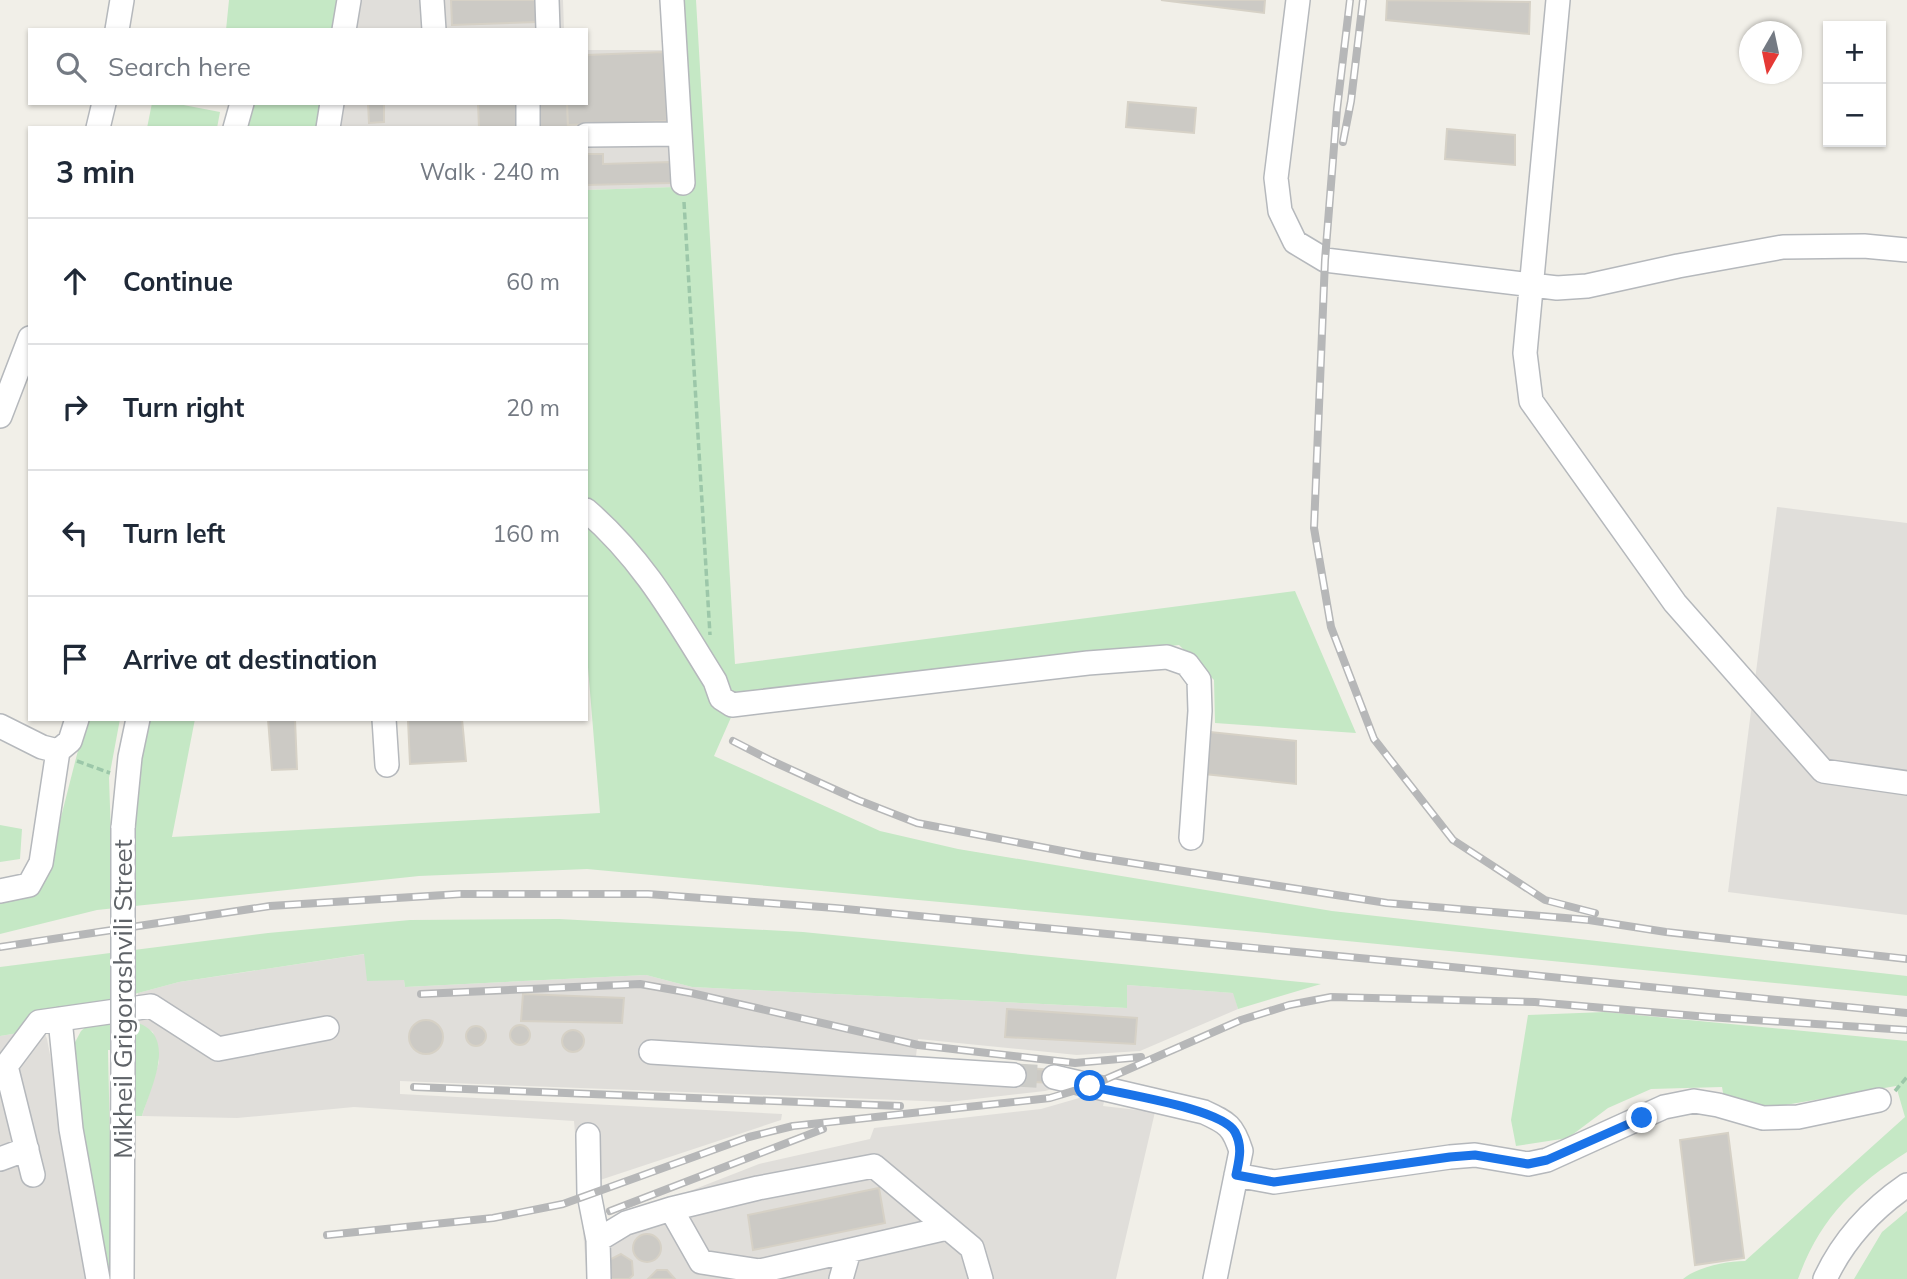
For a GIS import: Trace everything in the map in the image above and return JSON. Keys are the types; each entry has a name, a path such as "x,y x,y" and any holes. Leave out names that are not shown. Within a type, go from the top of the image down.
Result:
{"street":[{"path":"117,28 122,0"},
{"path":"344,28 349,0"},
{"path":"432,0 434,28"},
{"path":"547,0 548,28"},
{"path":"672,0 683,183"},
{"path":"1298,0 1276,178 1280,211 1295,242 1325,260 1557,288 1587,286 1783,247 1864,246 1907,250"},
{"path":"1558,0 1525,353 1531,401 1675,603 1823,771 1907,783"},
{"path":"98,126 104,105"},
{"path":"236,126 241,105"},
{"path":"328,126 332,105"},
{"path":"528,105 528,126"},
{"path":"588,135 680,134"},
{"path":"0,416 28,343"},
{"path":"588,512 614,534 649,576 715,681 722,698 732,705 1088,663 1167,657 1187,664 1199,680 1200,711 1191,838"},
{"path":"0,891 29,885 41,863 58,753 70,741 76,721"},
{"name":"Mikheil Grigorashvili Street","path":"122,1279 123,828 138,721"},
{"path":"384,721 387,765"},
{"path":"0,726 58,753"},
{"path":"33,1175 6,1066 39,1022 151,1006 218,1049 327,1028"},
{"path":"60,1019 72,1129 98,1279"},
{"path":"651,1052 1014,1075"},
{"path":"1054,1077 1204,1112 1226,1122 1235,1132 1241,1151 1215,1279"},
{"path":"1236,1175 1274,1182 1475,1155 1528,1164 1547,1160 1664,1107 1694,1101 1763,1118 1798,1117 1880,1100"},
{"path":"588,1135 589,1195 598,1240 599,1279"},
{"path":"0,1159 27,1149"},
{"path":"598,1240 626,1223 671,1209 758,1188 874,1166 972,1248 981,1279"},
{"path":"1825,1279 1856,1228 1884,1201 1907,1185"},
{"path":"671,1209 701,1262 760,1271 947,1228"},
{"path":"841,1279 849,1251"}],"path":[{"path":"683,183 710,646"},
{"path":"58,753 128,779"}],"shaded area":[{"path":"359,0 563,0 564,28 354,28"},
{"path":"588,50 668,50 676,187 588,190 588,126 339,126 343,105 588,105"},
{"path":"1777,507 1907,523 1907,915 1728,892"},
{"path":"365,954 404,980 405,987 646,975 692,987 1126,1008 1127,985 1234,993 1238,1009 1140,1051 1077,1055 918,1039 916,1056 1093,1073 1079,1082 1045,1091 949,1102 400,1081 400,1094 782,1114 781,1120 594,1182 603,1225 759,1164 870,1139 874,1128 1041,1109 1107,1090 1103,1106 1155,1112 1116,1279 587,1279 574,1121 354,1107 237,1118 142,1116 159,1062 153,1032 137,1022 138,993 179,982"},
{"path":"43,1029 93,1279 0,1279 0,1036"}],"green space":[{"path":"229,0 338,0 333,28 226,28"},
{"path":"680,0 696,0 735,664 1295,591 1356,733 1215,723 1214,680 1179,645 740,697 714,756 880,831 958,849 1332,911 1907,976 1907,996 587,869 419,876 97,910 0,934 0,899 47,872 85,721 120,721 109,778 111,837 132,835 143,721 195,721 172,837 600,813 588,667 588,190 675,187"},
{"path":"152,105 183,105 220,112 217,126 147,126"},
{"path":"237,105 321,105 317,126 232,126"},
{"path":"0,825 22,829 20,859 0,862"},
{"path":"559,919 803,932 1321,984 1238,1009 1233,993 1127,985 1127,1008 692,987 646,975 405,987 404,980 367,981 364,954 179,982 101,1003 43,1029 0,1036 0,967 268,933 410,920"},
{"path":"1605,1012 1907,1041 1907,1152 1871,1178 1841,1205 1817,1238 1798,1279 1683,1279 1712,1266 1745,1261 1905,1117 1896,1086 1762,1109 1725,1104 1722,1087 1651,1089 1608,1108 1568,1138 1516,1146 1511,1120 1528,1015"},
{"path":"138,1023 150,1030 157,1040 159,1051 155,1078 142,1116 135,1116 134,1051 108,1050 113,1279 103,1279 76,1119 73,1046 81,1031 89,1024"},
{"path":"1907,1211 1907,1279 1854,1279 1882,1232"}],"building":[{"path":"451,0 536,0 538,22 452,25"},
{"path":"1161,0 1265,0 1264,13"},
{"path":"1387,0 1530,2 1529,34 1386,20"},
{"path":"664,52 667,121 568,125 567,105 588,105 588,55"},
{"path":"1128,102 1196,108 1194,133 1126,127"},
{"path":"368,105 384,105 384,122 369,123"},
{"path":"478,105 517,105 518,126 479,126"},
{"path":"534,105 567,105 568,126 535,126"},
{"path":"1447,129 1515,135 1515,165 1445,159"},
{"path":"588,154 603,154 603,164 670,162 671,183 588,185"},
{"path":"268,721 295,721 297,769 272,770"},
{"path":"408,721 462,721 466,761 410,764"},
{"path":"1210,732 1296,741 1296,784 1205,774"},
{"path":"523,994 624,998 622,1023 521,1021"},
{"path":"1007,1009 1137,1018 1135,1044 1005,1037"},
{"path":"426,1020 438,1025 443,1037 438,1049 426,1054 414,1049 409,1037 414,1025"},
{"path":"520,1025 527,1028 530,1035 527,1042 520,1045 513,1042 510,1035 513,1028"},
{"path":"476,1026 483,1029 486,1036 483,1043 476,1046 469,1043 466,1036 469,1029"},
{"path":"573,1030 581,1033 584,1041 581,1049 573,1052 565,1049 562,1041 565,1033"},
{"path":"1014,1068 1054,1070 1054,1083 1013,1081"},
{"path":"1728,1133 1744,1258 1695,1265 1680,1140"},
{"path":"879,1188 885,1223 753,1250 748,1215"},
{"path":"647,1234 657,1238 661,1248 657,1258 647,1262 637,1258 633,1248 637,1238"},
{"path":"621,1254 632,1261 633,1275 629,1279 612,1279 609,1277 609,1260"},
{"path":"657,1270 667,1270 675,1279 648,1279"}],"tunnel":[{"path":"1014,1075 1054,1077"}],"railway":[{"path":"1350,0 1337,109 1325,260 1314,528 1331,627 1374,739 1453,840 1545,900 1595,913"},
{"path":"1343,142 1351,101 1363,0"},
{"path":"733,741 858,800 917,823 1088,856 1387,903 1589,920 1666,932 1907,959"},
{"path":"0,947 270,906 460,894 648,894 835,908 1907,1013"},
{"path":"421,994 640,984 691,993 918,1045 1075,1063 1141,1057"},
{"path":"327,1235 493,1218 563,1204 749,1137 793,1126 1050,1098 1090,1086 1241,1020 1289,1005 1331,997 1535,1002 1907,1030"},
{"path":"414,1087 900,1106"},
{"path":"610,1211 823,1129"}],"route":[{"path":"1090,1086 1204,1112 1226,1122 1235,1132 1241,1151 1236,1175 1274,1182 1475,1155 1528,1164 1547,1160 1642,1118"}]}
